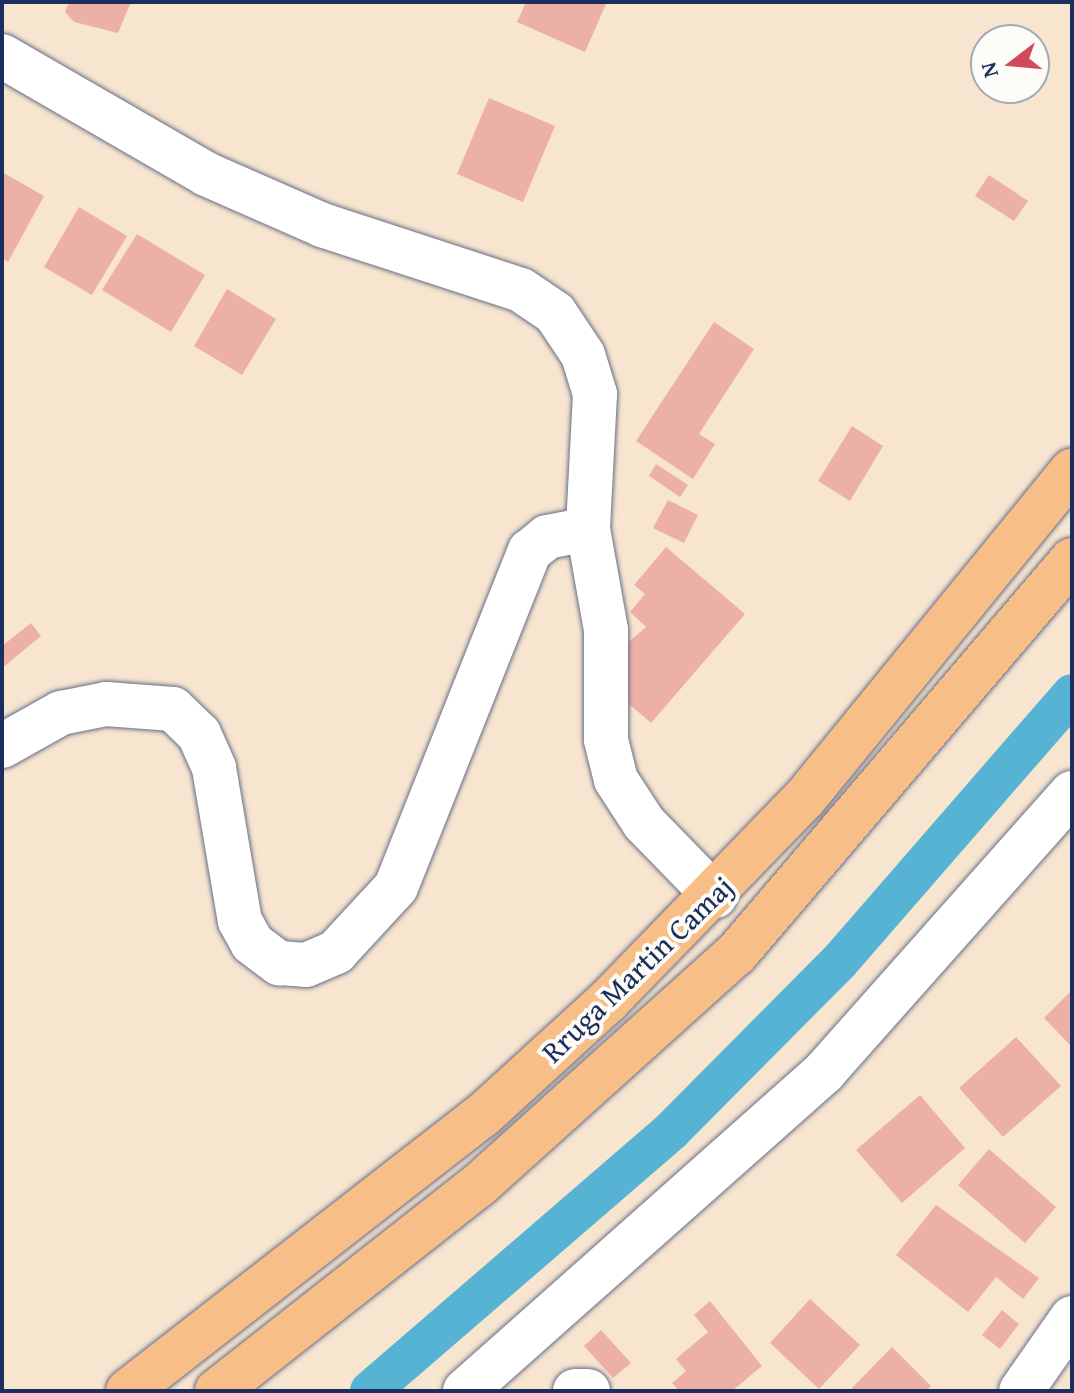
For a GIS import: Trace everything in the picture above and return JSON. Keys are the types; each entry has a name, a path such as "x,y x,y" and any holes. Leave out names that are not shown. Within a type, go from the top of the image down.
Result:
{"highway":[{"name":"Rruga Martin Camaj","path":"128,1391 483,1115 715,896 804,799 1072,470"},
{"name":"Rruga Martin Camaj","path":"217,1391 491,1175 736,954 1072,560"}],"street":[{"path":"2,56 206,174 322,225 521,290 555,313 583,355 595,394 588,529 606,630 606,740 616,780 644,823 715,896"},
{"path":"2,746 61,713 106,704 173,709 199,734 214,768 240,921 252,943 279,963 306,965 336,952 396,887 530,551 547,537 588,529"},
{"path":"465,1391 825,1071 1072,793"},
{"path":"1021,1391 1072,1318"},
{"path":"575,1391 588,1391"}],"building":[{"path":"69,2 131,2 118,33 74,22 65,12"},
{"path":"526,2 607,2 585,52 517,22"},
{"path":"489,98 555,126 523,202 457,174"},
{"path":"2,172 44,196 8,262 2,258"},
{"path":"989,175 1028,201 1014,221 975,196"},
{"path":"79,207 127,236 92,295 44,267"},
{"path":"137,234 205,275 171,332 102,290"},
{"path":"227,289 276,319 242,375 194,346"},
{"path":"714,322 754,349 699,434 715,444 693,479 636,441"},
{"path":"852,426 883,446 850,501 818,481"},
{"path":"656,464 688,485 680,497 649,476"},
{"path":"668,500 698,515 684,543 653,528"},
{"path":"666,547 745,614 651,723 622,698 616,653 646,627 630,612 645,594 634,585"},
{"path":"31,623 41,636 2,668 2,646"},
{"path":"1072,990 1072,1047 1044,1018"},
{"path":"1016,1037 1061,1086 1003,1137 959,1088"},
{"path":"920,1095 965,1148 902,1203 856,1150"},
{"path":"989,1149 1056,1207 1025,1243 958,1185"},
{"path":"936,1205 1039,1278 1023,1299 996,1277 968,1312 896,1255"},
{"path":"810,1299 860,1345 819,1389 770,1343"},
{"path":"710,1301 762,1366 732,1391 679,1391 672,1383 686,1371 676,1359 708,1332 694,1315"},
{"path":"1002,1310 1019,1324 1000,1349 982,1335"},
{"path":"601,1330 631,1363 613,1378 584,1346"},
{"path":"892,1347 931,1386 926,1391 849,1391"}],"waterway":[{"path":"370,1391 671,1131 839,962 1072,694"}]}
